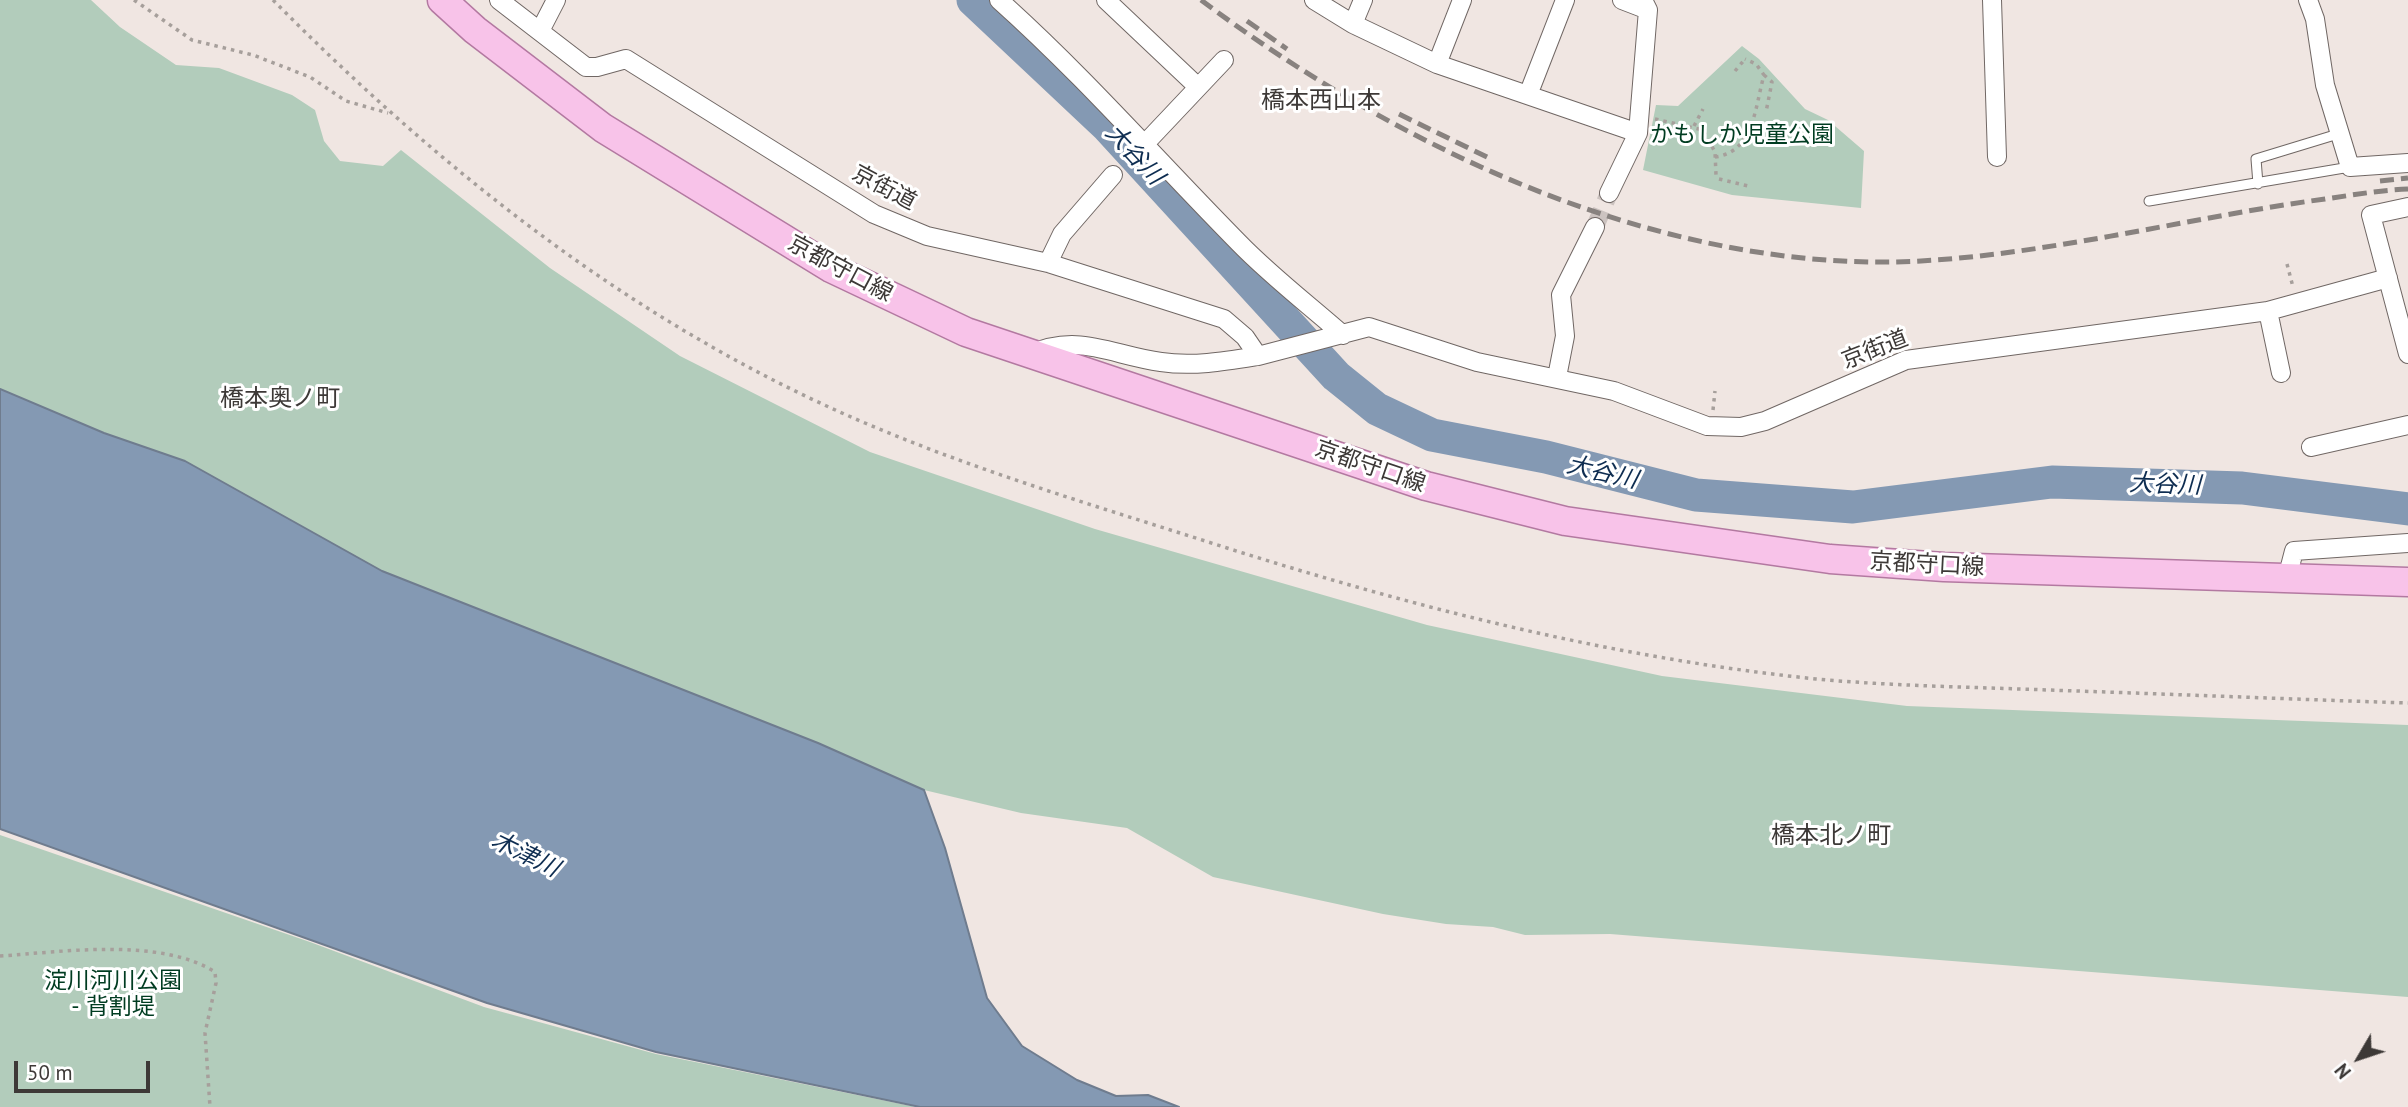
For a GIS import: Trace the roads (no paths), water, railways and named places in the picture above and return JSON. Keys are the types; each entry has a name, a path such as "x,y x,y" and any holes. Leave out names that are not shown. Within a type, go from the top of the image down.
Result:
{"main road":[{"name":"京都守口線","path":"442,0 475,30 603,128 831,268 966,332 1426,486 1565,521 1830,559 1944,567 2408,582"}],"street":[{"name":"京街道","path":"499,0 586,67 597,67 626,59 874,214 927,236 1048,263 1224,319 1245,337 1258,356 1369,327 1477,362 1614,391 1707,426 1741,427 1765,421 1906,360 2268,311 2388,278"},
{"path":"540,31 556,0"},
{"path":"999,0 1046,42 1143,146 1241,244 1343,335"},
{"path":"1106,0 1198,87"},
{"path":"1314,0 1353,24 1437,64 1528,95 1639,124"},
{"path":"1353,24 1363,0"},
{"path":"1437,64 1462,0"},
{"path":"1528,95 1565,0"},
{"path":"1609,193 1639,124 1646,5 1622,0"},
{"path":"1992,0 1997,157"},
{"path":"2308,0 2315,19 2325,85 2350,167 2408,163"},
{"path":"1143,146 1224,60"},
{"path":"1048,263 1062,234 1113,174"},
{"path":"2408,207 2371,215 2408,354"},
{"path":"1557,377 1565,336 1561,295 1595,227"},
{"path":"2268,311 2281,373"},
{"path":"1029,355 1049,346 1069,343 1163,363 1216,363 1258,356"},
{"path":"2311,447 2408,425"},
{"path":"2287,578 2294,551 2408,543"}],"lane":[{"path":"2258,184 2256,159 2338,134"},
{"path":"2149,201 2350,167"}],"water":[{"name":"木津川","path":"0,389 104,433 185,461 382,571 818,743 924,790 945,848 987,998 1022,1046 1077,1080 1116,1096 1148,1095 1179,1107 920,1107 656,1052 487,1003 0,829"}],"waterway":[{"name":"大谷川","path":"973,0 1108,127 1336,376 1377,409 1432,435 1546,457 1696,495 1853,507 2052,482 2242,488 2408,509"}],"tunnel":[{"path":"1595,227 1609,193"}],"railway":[{"path":"1201,0 1279,55 1362,106 1449,152 1540,192 1634,224 1729,247 1825,260 1921,261 1972,257 2073,243 2275,207 2408,189"},
{"path":"1247,21 1287,49"},
{"path":"1399,114 1493,160"},
{"path":"2380,181 2408,178"}],"district":[{"name":"橋本西山本","path":"1321,101"},
{"name":"橋本奥ノ町","path":"280,399"},
{"name":"橋本北ノ町","path":"1831,836"}],"park label":[{"name":"かもしか児童公園","path":"1742,135"},
{"name":"淀川河川公園 - 背割堤","path":"113,994"}]}
